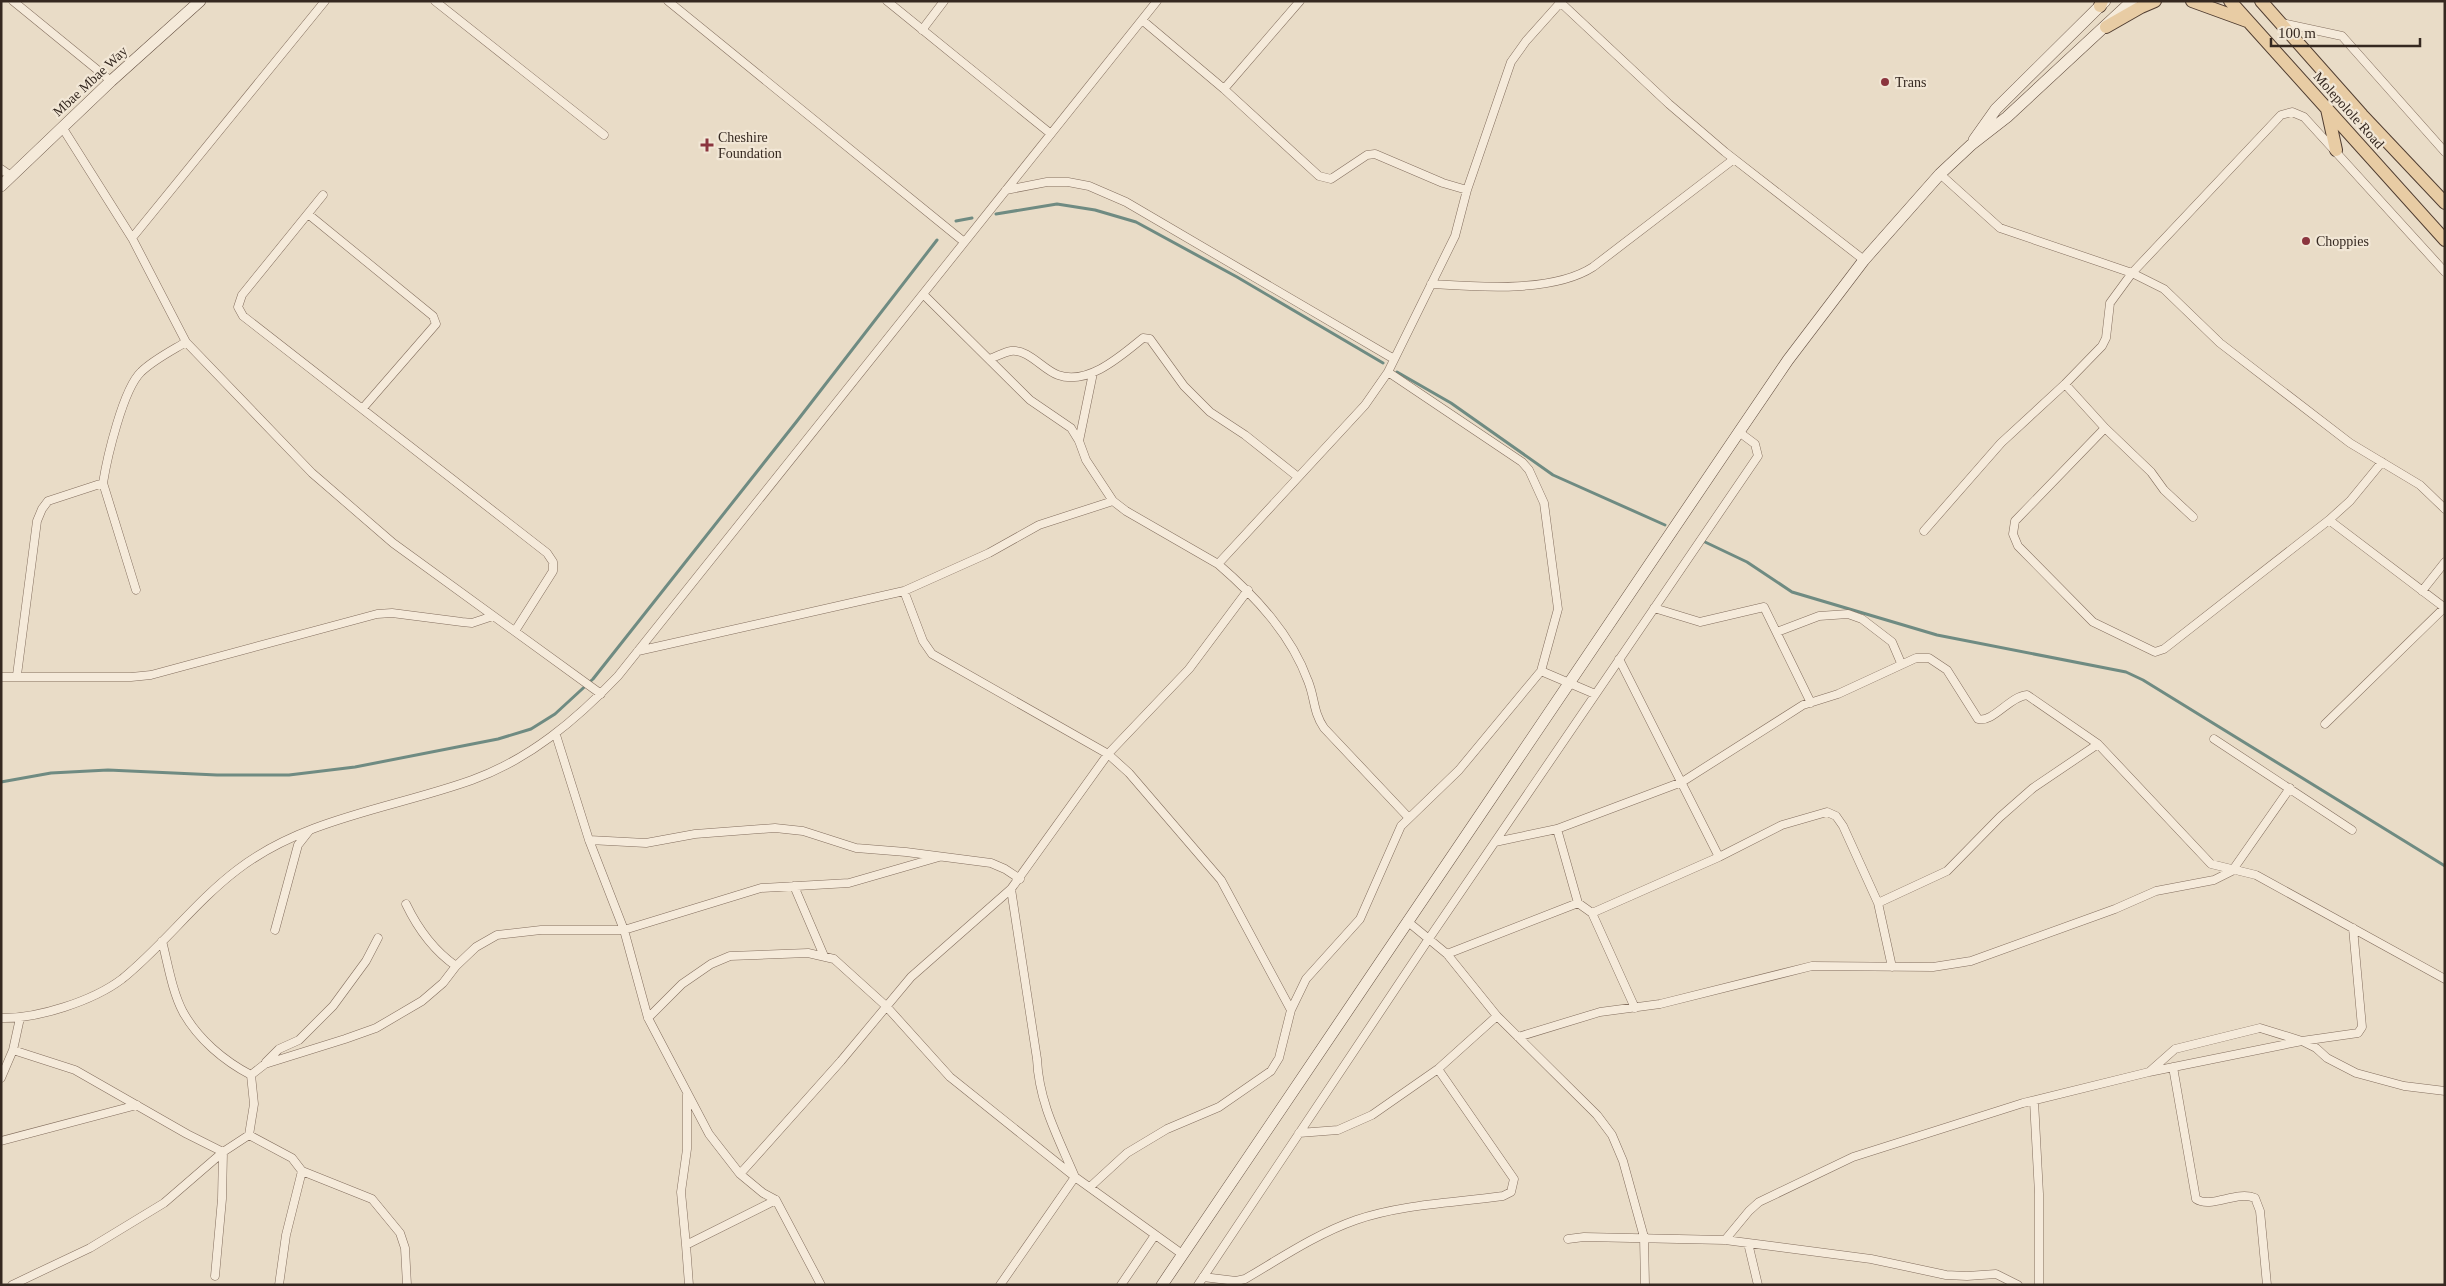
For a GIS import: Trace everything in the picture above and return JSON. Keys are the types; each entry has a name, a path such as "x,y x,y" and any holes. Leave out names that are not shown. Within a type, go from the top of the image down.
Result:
{"main road":[{"name":"Mbae Mbae Way","path":"1,186 62,127 200,1"},
{"path":"1162,1285 1788,360 1864,260 1940,174 1971,145 1994,128 2106,27 2132,1"},
{"path":"2106,27 2155,1"},
{"path":"2192,1 2249,22"},
{"name":"Molepolole Road","path":"2230,1 2445,240"},
{"name":"Molepolole Road","path":"2262,1 2278,22 2445,203"},
{"path":"1971,145 1996,109 2102,3"},
{"path":"2327,109 2336,150"}],"street":[{"path":"13,1 112,81"},
{"path":"132,238 325,1"},
{"path":"435,1 604,136"},
{"path":"668,1 964,241"},
{"path":"887,1 1051,134"},
{"path":"922,30 944,1"},
{"path":"1,1018 20,1018 61,1008 121,980 236,870 272,846 310,831 473,780 513,762 556,735 601,694 638,651 1157,1"},
{"path":"1224,89 1300,1"},
{"path":"1218,564 1365,405 1388,372 1455,236 1467,190 1511,62 1526,40 1560,2 1669,104 1734,159 1864,260"},
{"path":"1142,20 1224,89 1319,176 1331,179 1367,155 1375,154 1443,183 1467,190"},
{"path":"2278,22 2342,36 2445,152"},
{"path":"1924,531 2001,443 2065,384 2102,346 2106,338 2110,304 2132,273 2281,115 2292,112 2304,117 2445,272"},
{"path":"62,127 132,238 186,342 312,473 393,542 601,694"},
{"path":"1431,284 1504,288 1577,276 1593,267 1734,159"},
{"path":"1,169 11,176"},
{"path":"1940,174 2000,228 2132,273 2164,289 2220,343 2350,443 2420,485 2445,509"},
{"path":"1006,190 1060,181 1089,186 1126,202 1394,359"},
{"path":"323,195 242,295 238,306 243,316 547,553 554,562 553,571 515,631"},
{"path":"308,214 433,316 435,320 435,328 363,408"},
{"path":"923,294 1030,400 1065,423 1079,440 1086,460 1114,500 1126,512 1218,564 1248,590 1283,634 1300,663 1309,682 1316,716 1324,728 1408,818"},
{"path":"989,360 1011,351 1026,355 1060,376 1093,373 1111,364 1143,338 1150,338 1184,386 1210,412 1245,434 1298,477"},
{"path":"136,590 103,484 106,464 132,384 141,371 186,342"},
{"path":"1090,1187 1127,1153 1167,1129 1219,1107 1271,1071 1279,1058 1291,1010 1306,979 1360,919 1397,832 1408,818 1458,770 1541,671 1558,609 1544,508 1529,470 1522,462 1388,372"},
{"path":"1079,440 1093,373"},
{"path":"2065,384 2104,428 2151,472 2161,486 2193,517"},
{"path":"2104,428 2015,521 2013,534 2018,546 2093,622 2155,652 2164,649 2329,520 2350,501 2382,462"},
{"path":"1198,1285 1428,940 1758,456 1755,444 1739,432"},
{"path":"17,675 37,521 42,508 48,501 103,484"},
{"path":"638,651 904,591 989,553 1038,525 1114,500"},
{"path":"2325,724 2444,608 2329,520"},
{"path":"2422,591 2445,562"},
{"path":"740,1174 841,1061 911,977 1020,880 1108,754 1190,669 1248,590"},
{"path":"904,591 923,640 932,654 1108,754 1129,772 1221,880 1291,1010"},
{"path":"1654,608 1700,622 1762,607 1766,609 1811,703"},
{"path":"1,677 17,675 140,677 377,614 392,613 472,623 493,616"},
{"path":"1777,632 1818,616 1848,614 1862,619 1892,642 1901,663"},
{"path":"1495,842 1557,829 1682,782 1796,709 1838,694 1901,663 1922,657 1935,661 1947,670 1978,719 1986,719 2019,697 2027,696 2098,744 2211,864 2256,875 2445,979"},
{"path":"1619,659 1719,857"},
{"path":"1541,671 1595,694"},
{"path":"556,735 588,840 624,930 648,1018 709,1134 740,1174 776,1200 821,1285"},
{"path":"2214,738 2352,830"},
{"path":"1878,903 1947,871 2000,817 2033,788 2098,744"},
{"path":"1518,1037 1589,1015 1725,990 1778,973 1812,966 1933,967 1971,960 2115,909 2156,891 2214,880 2232,870 2290,788"},
{"path":"1592,913 1719,857 1782,825 1821,813 1831,813 1843,826 1878,903 1892,967"},
{"path":"588,840 646,843 695,834 774,828 803,831 856,848 906,852 991,863 1020,880"},
{"path":"1557,829 1578,903 1592,913 1635,1008"},
{"path":"275,930 298,845 310,831"},
{"path":"265,1064 345,1040 376,1028 422,1001 443,983 456,966 476,947 497,935 541,930 624,930 760,888 849,884 939,857"},
{"path":"794,886 824,956"},
{"path":"1011,890 1038,1084 1050,1121 1075,1177"},
{"path":"1446,954 1578,903"},
{"path":"406,904 416,925 427,939 441,955 456,966"},
{"path":"1407,921 1446,954 1496,1016 1597,1115 1612,1135 1623,1161 1644,1237 1645,1285"},
{"path":"1725,1240 1759,1202 1845,1160 2034,1101 2149,1072 2302,1041 2355,1034 2362,1030 2353,928"},
{"path":"251,1075 279,1050 299,1040 333,1006 366,961 378,938"},
{"path":"162,941 184,1013 216,1052 233,1065 251,1075"},
{"path":"648,1018 682,984 711,964 730,956 808,953 824,956 840,963 886,1006 950,1077 1075,1177 1182,1254"},
{"path":"1299,1133 1338,1130 1372,1115 1438,1068 1496,1016"},
{"path":"1,1078 13,1050 20,1018"},
{"path":"2149,1072 2175,1049 2254,1028 2302,1041 2316,1048 2326,1058 2356,1073 2404,1086 2445,1091"},
{"path":"13,1050 75,1070 223,1152"},
{"path":"2172,1067 2196,1199 2205,1202 2246,1195 2255,1198 2260,1212 2267,1285"},
{"path":"1203,1277 1236,1281 1245,1279 1323,1234 1375,1215 1410,1207 1503,1196 1511,1192 1514,1179 1438,1068"},
{"path":"250,1135 254,1104 251,1075"},
{"path":"687,1093 687,1148 682,1192 689,1285"},
{"path":"2034,1101 2039,1285"},
{"path":"1,1141 31,1131 89,1119 137,1105"},
{"path":"12,1285 90,1248 164,1203 223,1152 250,1135"},
{"path":"250,1135 292,1158 302,1171 372,1199 400,1232 405,1248 407,1285"},
{"path":"214,1276 222,1199 223,1152"},
{"path":"279,1285 286,1235 302,1171"},
{"path":"1000,1285 1075,1177"},
{"path":"686,1245 776,1200"},
{"path":"1121,1285 1155,1235"},
{"path":"1568,1239 1584,1237 1644,1237 1725,1240 1871,1259 1956,1276 1996,1274 2014,1283"},
{"path":"1748,1243 1758,1285"}],"waterway":[{"path":"996,214 1057,204 1095,210 1136,222 1237,277 1383,363"},
{"path":"956,221 972,218"},
{"path":"1,782 51,773 108,770 217,775 289,775 355,767 498,739 531,729 555,714 593,679 937,240"},
{"path":"1397,372 1451,403 1553,475 1665,525"},
{"path":"1705,542 1747,562 1792,592 1937,635 2126,672 2143,680 2445,866"}],"place":[{"name":"Trans","path":"1885,82"},
{"name":"Cheshire Foundation","path":"707,145"},
{"name":"Choppies","path":"2306,241"}]}
